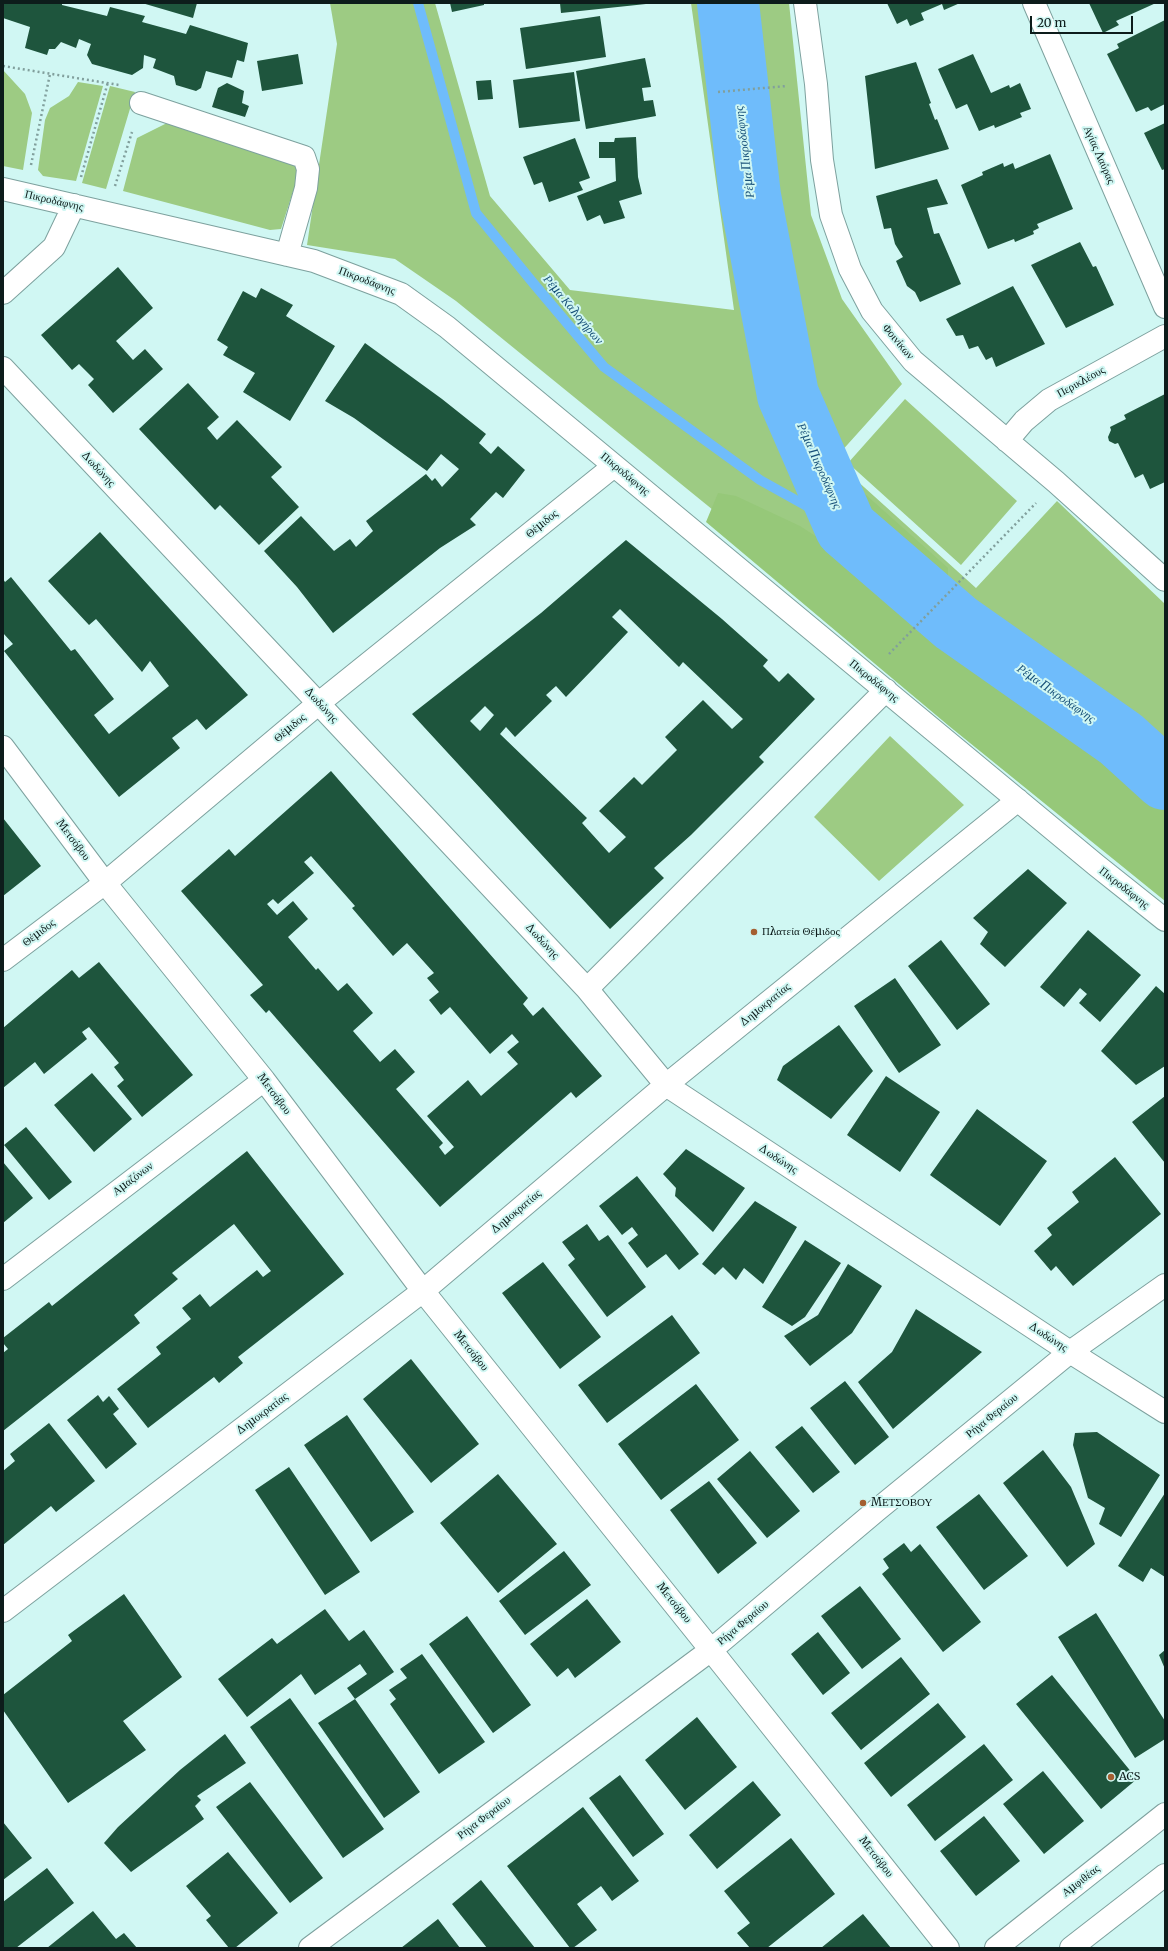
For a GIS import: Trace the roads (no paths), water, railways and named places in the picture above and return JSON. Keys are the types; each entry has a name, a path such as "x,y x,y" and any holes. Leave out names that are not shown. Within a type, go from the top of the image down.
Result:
{"street":[{"name":"Φοινίκων","path":"805,3 816,84 822,160 831,215 850,269 872,311 913,361 1056,482 1165,580"},
{"name":"Αγίας Λαύρας","path":"1034,3 1165,307"},
{"path":"141,103 304,157 308,169 306,188 288,255"},
{"name":"Πικροδάφνης","path":"3,189 314,261 401,294 447,327 1165,920"},
{"path":"3,293 54,247 74,205"},
{"name":"Περικλέους","path":"1007,441 1024,421 1049,400 1165,336"},
{"name":"Δωδώνης","path":"3,368 588,989 666,1085 1070,1352 1165,1412"},
{"name":"Θέμιδος","path":"3,960 105,883 319,703 614,466"},
{"path":"588,989 886,690"},
{"name":"Μετσόβου","path":"3,747 105,883 264,1080 423,1291 948,1948"},
{"name":"Δημοκρατίας","path":"3,1611 423,1291 666,1085 1018,800"},
{"name":"Αμαζόνων","path":"3,1279 264,1080"},
{"name":"Ρήγα Φεραίου","path":"310,1948 711,1650 877,1510 1070,1352 1165,1285"},
{"name":"Αμφιθέας","path":"996,1948 1165,1814"},
{"path":"1071,1948 1165,1874"}],"waterway":[{"name":"Ρέμα Καλογήρων","path":"418,3 476,213 604,367 760,480 846,528"},
{"name":"Ρέμα Πικροδάφνης","path":"728,3 750,196 788,395 846,528 956,623 1121,739 1165,779"}],"place":[{"name":"Πλατεία Θέμιδος","path":"754,932"},
{"name":"ΜΕΤΣΟΒΟΥ","path":"863,1503"},
{"name":"ACS","path":"1111,1777"}]}
